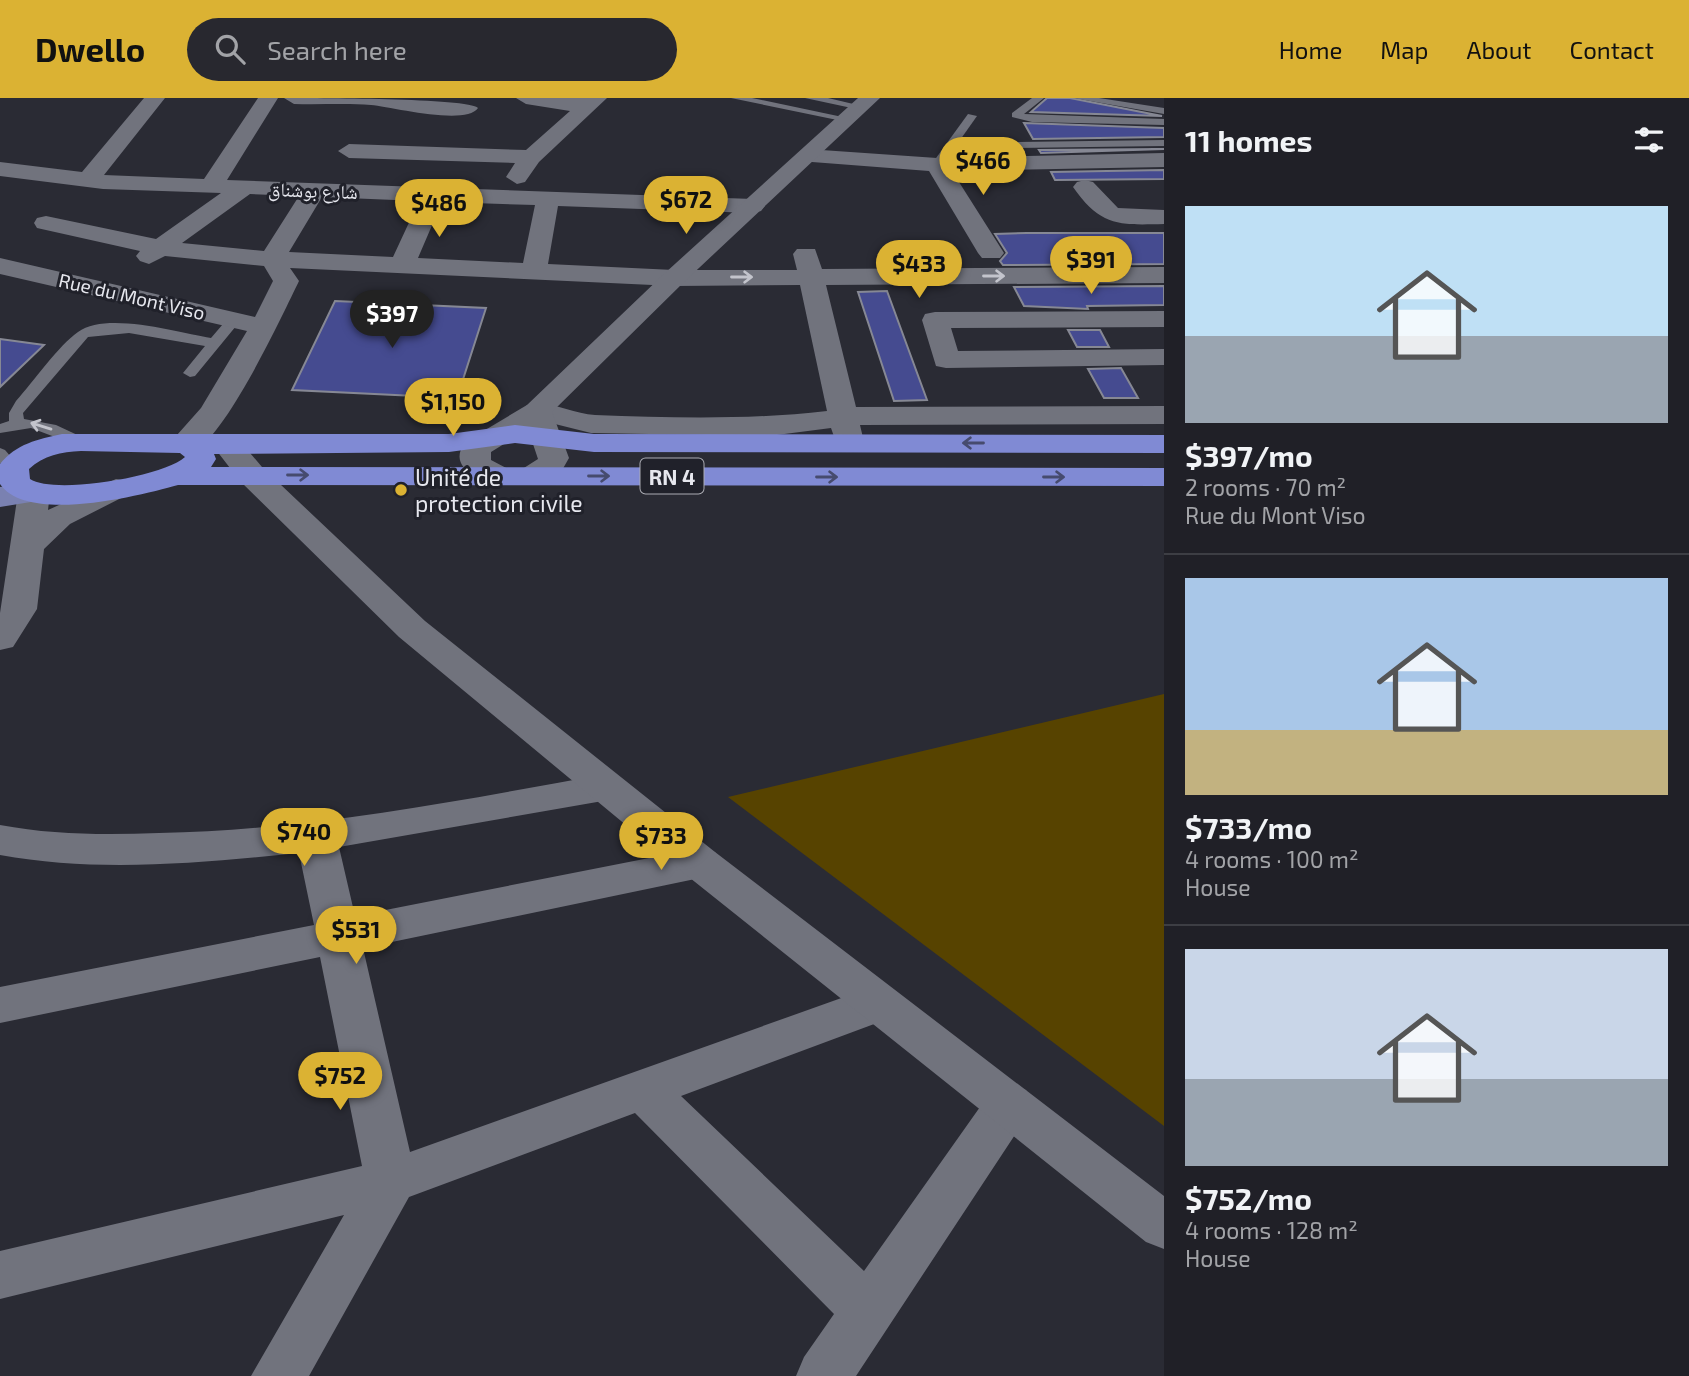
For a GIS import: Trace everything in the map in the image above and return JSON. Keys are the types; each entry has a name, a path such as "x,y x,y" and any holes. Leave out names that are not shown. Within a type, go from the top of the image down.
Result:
{"highway":[{"name":"RN 4","path":"543,424 594,443 713,434 846,430 1164,444"},
{"path":"713,434 719,476"},
{"name":"RN 4","path":"181,476 213,452 449,443 492,436"},
{"path":"13,475 54,444 81,442 213,452"},
{"name":"RN 4","path":"213,452 515,476 1164,477"},
{"path":"13,475 65,494 181,476 198,465 200,453 213,452"}],"street":[{"path":"155,98 85,192 46,223 161,248 272,259 674,278 808,265 991,253 1164,252"},
{"path":"211,186 268,98"},
{"path":"294,98 373,98 411,107 469,103 458,153"},
{"path":"272,259 349,151 373,98"},
{"path":"526,98 591,102"},
{"path":"503,197 531,157 591,102"},
{"path":"543,424 554,458 550,465 515,476 481,468 475,462 476,449 492,436 543,424 674,278 859,108"},
{"path":"349,151 531,157"},
{"path":"807,156 1017,186"},
{"path":"944,175 968,164 1164,160"},
{"name":"شارع بوشناق","path":"0,169 85,192 211,186 752,206"},
{"path":"944,175 991,253"},
{"path":"97,288 161,248 245,187"},
{"path":"1058,187 1111,187"},
{"path":"1085,187 1099,210 1112,215 1164,217"},
{"path":"402,265 434,194"},
{"path":"534,271 548,198"},
{"path":"699,254 808,265 1164,275"},
{"path":"272,259 286,281 264,327 202,427 213,452 412,629 606,788 877,1004 1164,1226"},
{"name":"Rue du Mont Viso","path":"0,265 264,327"},
{"path":"808,265 846,430 1164,415"},
{"path":"1164,319 934,320 946,360 1164,358"},
{"path":"0,639 29,545 13,475"},
{"path":"29,545 58,517 116,488"},
{"path":"0,840 40,849 195,849 384,827 606,788"},
{"path":"279,1376 391,1181 316,835"},
{"path":"0,1004 700,863"},
{"path":"0,1275 391,1181 877,1004"},
{"path":"642,1089 868,1311"},
{"path":"824,1376 1009,1104"}],"lane":[{"path":"736,98 859,108"},
{"path":"810,98 859,108"},
{"path":"1039,98 1016,115 1031,118 1164,122"},
{"path":"1078,98 1164,111"},
{"path":"944,175 972,116"},
{"path":"968,164 1002,147 1017,145 1164,143"},
{"path":"190,373 234,320"},
{"path":"17,423 16,413 21,404 83,334 91,330 113,327 214,343"},
{"path":"0,429 17,423 42,424 81,442"}],"shaded area":[{"path":"1164,694 1164,1126 728,797"}],"building":[{"path":"1047,98 1070,98 1162,116 1031,112"},
{"path":"1024,123 1164,128 1164,137 1033,139"},
{"path":"1164,149 1041,153 1039,150"},
{"path":"1164,170 1164,179 1055,180 1051,172"},
{"path":"1164,233 1164,264 1003,265 1000,261 1007,253 995,234"},
{"path":"1164,286 1164,305 1087,306 1088,309 1024,306 1014,287"},
{"path":"887,291 927,400 894,401 858,292"},
{"path":"335,301 486,308 457,398 292,390"},
{"path":"1068,330 1100,330 1109,347 1077,347"},
{"path":"0,339 44,345 0,387"},
{"path":"1121,368 1138,398 1104,398 1088,369"}],"place":[{"name":"Unité de protection civile","path":"401,490"}]}
